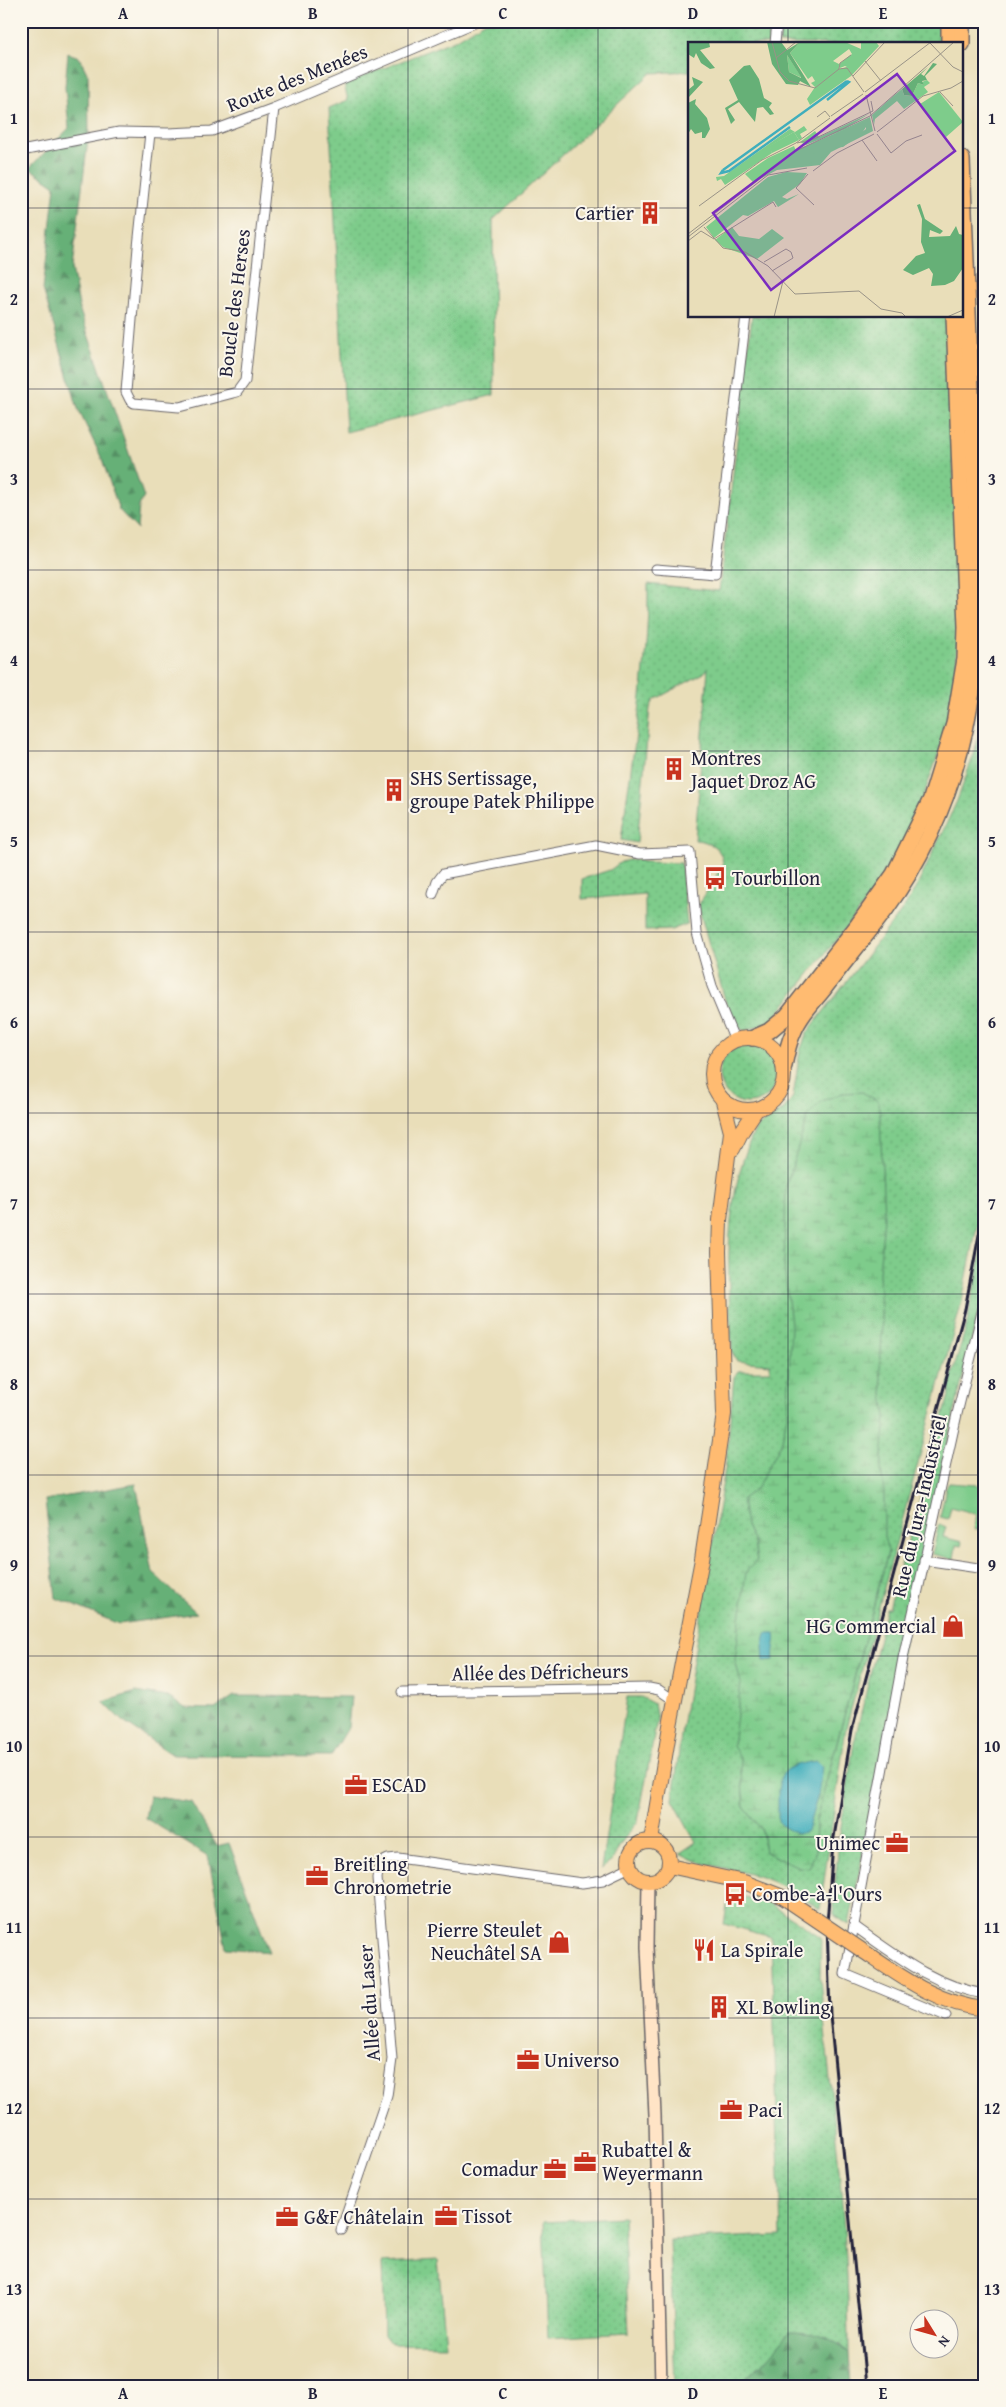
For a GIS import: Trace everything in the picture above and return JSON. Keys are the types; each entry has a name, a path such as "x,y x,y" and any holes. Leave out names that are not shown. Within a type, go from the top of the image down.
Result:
{"highway":[{"path":"949,21 949,42"},
{"path":"962,21 962,42"},
{"path":"784,1066 788,1048 797,1024 887,907 919,856 948,790 967,725 977,661 979,594 964,210"},
{"path":"753,1038 769,1031 783,1020 877,899 922,821 947,753 960,694 966,627 954,318"}],"main road":[{"path":"651,1841 675,1701 692,1621 724,1423 725,1392 718,1252 731,1132 723,1101 714,1086 712,1068 720,1051 735,1041 753,1038 761,1040 776,1050 784,1066 784,1082 781,1090 771,1102 756,1110 730,1154"},
{"path":"723,1101 739,1109 756,1110"},
{"path":"651,1841 662,1845 666,1849 670,1860 669,1866 661,1877 648,1881 639,1878 630,1867 632,1851 640,1843 651,1841"},
{"path":"669,1866 744,1882 783,1897 912,1983 936,1996 966,2006 985,2009"},
{"path":"648,1881 647,1947 656,2115 662,2386"}],"street":[{"name":"Route des Menées","path":"21,151 119,132 212,131 274,108 479,21"},
{"path":"775,42 777,21"},
{"name":"Boucle des Herses","path":"150,133 126,392 134,403 189,406 237,392 245,382 274,108"},
{"path":"656,570 716,574 746,318"},
{"path":"433,894 437,882 443,874 596,845 640,854 690,852 697,933 712,986 735,1041"},
{"name":"Rue du Jura-Industriel","path":"946,2016 845,1974 903,1658 985,1300"},
{"path":"924,1560 985,1569"},
{"name":"Allée des Défricheurs","path":"402,1692 649,1688 659,1690 675,1701"},
{"name":"Allée du Laser","path":"341,2230 387,2096 392,2059 377,1878 379,1866 385,1859 398,1858 582,1883 603,1880 630,1867"},
{"path":"854,1926 931,1977 961,1989 985,1994"}],"green space":[{"path":"486,21 770,21 768,42 688,42 688,71 651,73 493,220 494,395 346,432 329,108 348,100 344,84 457,39"},
{"path":"781,21 942,21 942,42 779,42"},
{"path":"68,53 79,57 88,75 89,132 72,268 80,311 144,497 139,506 137,529 119,510 102,459 78,409 43,289 55,186 29,168 69,128 65,87"},
{"path":"752,318 948,318 959,626 955,682 942,744 917,814 891,868 772,1021 745,1031 732,1024 698,906 723,865 721,854 715,847 706,842 695,840 708,668 704,673 654,700 650,708 637,843 621,840 643,680 648,616 648,584 719,591"},
{"path":"985,703 985,1172 980,1211 962,1301 846,1728 820,1909 772,1881 706,1864 680,1853 696,1842 673,1800 682,1727 726,1463 734,1377 738,1371 770,1371 770,1364 737,1361 732,1352 729,1268 732,1213 736,1185 754,1132 758,1126 783,1110 793,1097 800,1051 807,1033 906,905 919,882 957,801 974,754","holes":["746,1526 888,1552 816,1820 815,1853 765,1852 762,1830 744,1807 740,1758 766,1620 754,1542"]},
{"path":"632,859 645,862 681,863 687,924 671,930 645,931 645,894 582,899 582,879 610,870 621,862"},
{"path":"748,1045 759,1047 772,1058 777,1074 775,1085 764,1098 748,1103 737,1101 724,1090 719,1074 721,1063 732,1050"},
{"path":"862,1092 878,1101 880,1115 884,1218 879,1273 882,1332 880,1370 886,1417 881,1469 884,1492 884,1537 888,1552 816,1820 815,1853 809,1868 799,1867 765,1852 762,1830 744,1807 740,1758 733,1746 741,1683 735,1660 746,1572 757,1560 754,1542 746,1526 742,1499 756,1489 781,1444 788,1411 791,1324 784,1266 786,1186 808,1115 822,1101 843,1093"},
{"path":"985,1235 985,1294 979,1309 919,1563 849,1925 834,1915 833,1905 839,1840 854,1743 886,1608 889,1608 950,1392 949,1386 966,1327"},
{"path":"949,1483 978,1485 985,1488 985,1530 974,1529 977,1514 951,1507 948,1519 940,1517 946,1488"},
{"path":"136,1484 153,1573 197,1613 119,1624 56,1598 45,1500"},
{"path":"939,1524 946,1527 943,1537 962,1542 961,1546 956,1545 954,1559 932,1554"},
{"path":"136,1692 168,1697 185,1708 215,1709 234,1696 351,1697 348,1728 331,1756 173,1755 122,1721 103,1702"},
{"path":"627,1697 641,1697 654,1704 657,1720 638,1821 621,1843 612,1861 601,1869"},
{"path":"149,1796 191,1802 217,1846 229,1843 269,1952 226,1948 208,1856 145,1818"},
{"path":"729,1894 766,1901 821,1937 820,1978 843,2212 849,2353 840,2344 761,2365 737,2386 675,2386 670,2240 781,2235 771,1937 724,1924"},
{"path":"623,2217 629,2333 548,2338 543,2221"},
{"path":"438,2260 446,2345 391,2344 384,2335 382,2263"},
{"path":"790,2332 822,2336 835,2342 849,2353 851,2386 737,2386 761,2365"}],"water":[{"path":"766,1633 775,1633 774,1660 764,1661 763,1647"},
{"path":"817,1761 822,1766 818,1795 807,1831 797,1834 784,1827 778,1821 778,1796 781,1779 785,1772 792,1767 802,1763"}],"railway":[{"path":"866,2386 830,2015 827,1924 833,1843 852,1730 965,1309 985,1203"}],"place":[{"name":"Cartier","path":"650,213"},
{"name":"Montres Jaquet Droz AG","path":"674,769"},
{"name":"SHS Sertissage, groupe Patek Philippe","path":"394,790"},
{"name":"Tourbillon","path":"715,878"},
{"name":"HG Commercial","path":"953,1626"},
{"name":"ESCAD","path":"356,1785"},
{"name":"Unimec","path":"897,1843"},
{"name":"Breitling Chronometrie","path":"317,1876"},
{"name":"Combe-à-l'Ours","path":"735,1894"},
{"name":"Pierre Steulet Neuchâtel SA","path":"559,1942"},
{"name":"La Spirale","path":"704,1950"},
{"name":"XL Bowling","path":"719,2007"},
{"name":"Universo","path":"528,2060"},
{"name":"Paci","path":"731,2110"},
{"name":"Rubattel & Weyermann","path":"585,2162"},
{"name":"Comadur","path":"555,2169"},
{"name":"Tissot","path":"446,2216"},
{"name":"G&F Châtelain","path":"287,2217"}]}
